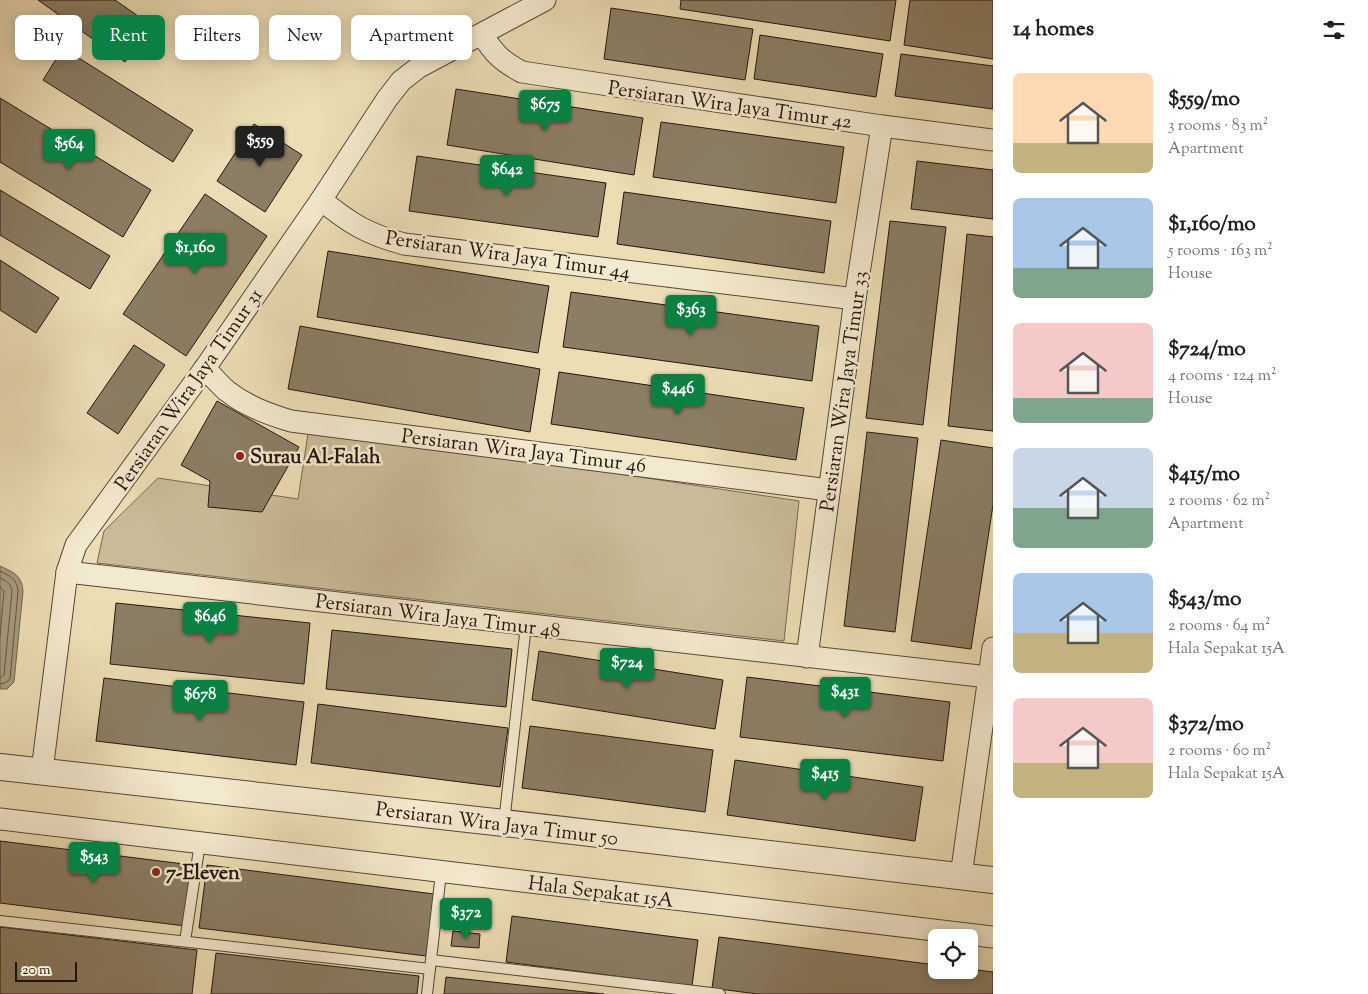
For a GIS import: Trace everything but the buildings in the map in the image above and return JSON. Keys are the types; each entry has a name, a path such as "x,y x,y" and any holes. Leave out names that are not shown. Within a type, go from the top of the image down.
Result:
{"street":[{"name":"Persiaran Wira Jaya Timur 31","path":"42,771 67,572 76,545 205,368 401,81 419,67 545,0"},
{"name":"Persiaran Wira Jaya Timur 42","path":"482,35 504,63 522,72 882,126 993,140"},
{"name":"Persiaran Wira Jaya Timur 33","path":"807,657 855,299 882,126"},
{"name":"Persiaran Wira Jaya Timur 44","path":"321,200 358,228 378,237 404,244 855,299"},
{"name":"Persiaran Wira Jaya Timur 46","path":"205,368 227,391 245,402 265,413 292,421 829,490"},
{"name":"Persiaran Wira Jaya Timur 48","path":"67,572 988,678"},
{"path":"961,876 993,648"},
{"name":"Persiaran Wira Jaya Timur 50","path":"0,767 993,880"},
{"name":"Hala Sepakat 15A","path":"0,819 441,873 993,937"}],"lane":[{"path":"504,823 526,625"},
{"path":"185,942 200,843"},
{"path":"427,994 441,873"},
{"path":"0,921 185,942 430,964 720,994"}],"shaded area":[{"path":"309,427 799,501 784,641 97,563 104,531 158,478 298,499"}],"water":[{"path":"0,566 13,572 19,578 23,591 14,682 7,689 0,689"}],"place":[{"name":"Surau Al-Falah","path":"240,456"},
{"name":"7-Eleven","path":"156,872"}]}
